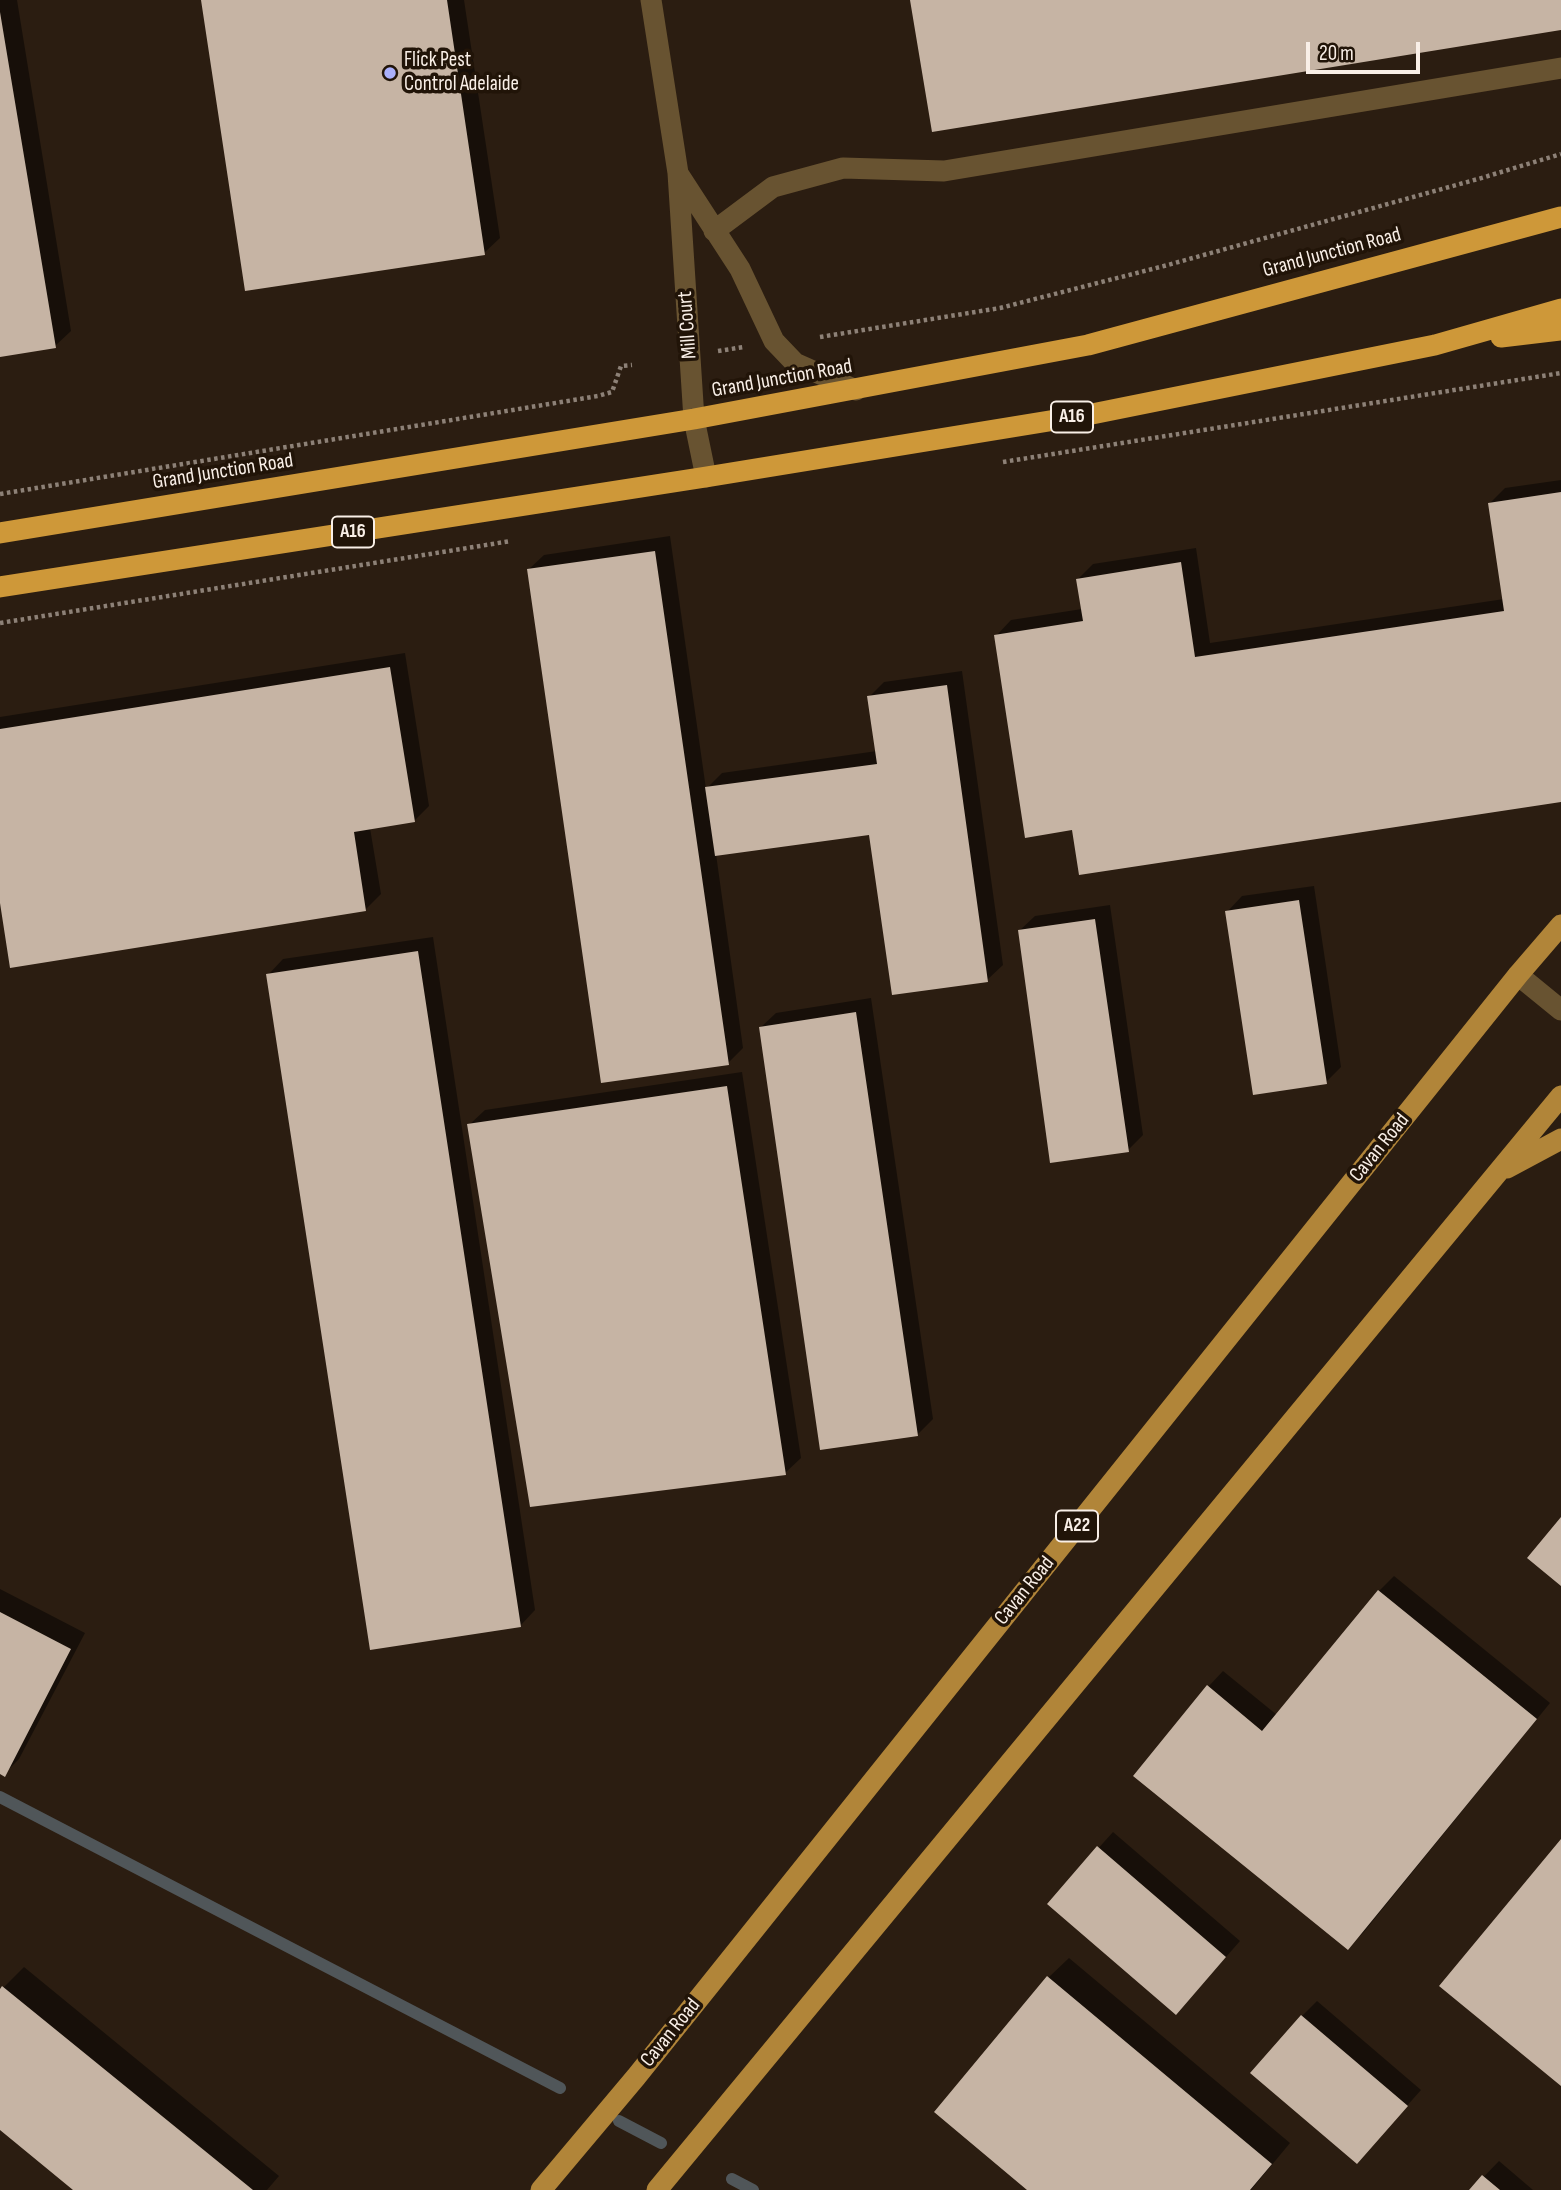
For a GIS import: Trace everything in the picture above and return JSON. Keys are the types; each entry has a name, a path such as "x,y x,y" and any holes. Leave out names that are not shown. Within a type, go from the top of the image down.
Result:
{"highway":[{"name":"Grand Junction Road","path":"0,533 694,419 1088,345 1561,217"},
{"name":"A16","path":"0,587 1092,414 1435,345 1561,309"},
{"path":"1435,345 1561,330"}],"main road":[{"name":"Cavan Road","path":"541,2190 636,2077 1518,975 1561,925"},
{"path":"657,2190 1561,1096"},
{"path":"1498,1173 1561,1139"}],"street":[{"name":"Mill Court","path":"651,0 678,173 694,419 706,477"},
{"path":"714,231 772,187 843,168 944,171 1561,68"},
{"name":"Mill Court","path":"678,173 740,269 774,341 795,363 856,390"},
{"path":"1518,975 1561,1010"}],"path":[{"path":"820,337 1000,308 1177,263 1561,154"},
{"path":"718,351 744,346"},
{"path":"0,494 598,396 612,391 621,366 632,365"}],"building":[{"path":"201,0 447,0 485,255 245,291"},
{"path":"910,0 1561,0 1561,30 932,132"},
{"path":"0,12 56,348 0,357"},
{"path":"1561,492 1561,802 1079,875 1072,830 1025,838 994,635 1083,621 1076,579 1181,562 1195,657 1504,611 1488,503"},
{"path":"655,551 729,1065 601,1083 527,569"},
{"path":"390,667 415,822 354,832 366,911 10,968 0,903 0,729"},
{"path":"947,685 988,982 892,995 869,835 715,856 705,787 877,764 867,696"},
{"path":"1299,900 1327,1084 1253,1095 1225,911"},
{"path":"1095,919 1129,1152 1050,1163 1018,930"},
{"path":"418,951 521,1627 370,1650 266,974"},
{"path":"856,1012 918,1436 820,1450 759,1027"},
{"path":"727,1086 786,1475 530,1507 467,1124"},
{"path":"1561,1517 1561,1586 1527,1558"},
{"path":"1378,1590 1537,1719 1348,1950 1133,1776 1207,1685 1262,1731"},
{"path":"0,1612 71,1649 5,1777 0,1774"},
{"path":"1561,1839 1561,2086 1439,1986"},
{"path":"1097,1846 1226,1957 1176,2015 1047,1904"},
{"path":"1047,1976 1272,2164 1250,2190 1027,2190 934,2112"},
{"path":"2,1986 253,2190 73,2190 0,2130"},
{"path":"1301,2015 1408,2106 1357,2164 1250,2073"},
{"path":"1482,2175 1500,2190 1469,2190"}],"waterway":[{"path":"0,1797 560,2088"},
{"path":"619,2121 661,2143"},
{"path":"732,2179 753,2190"}],"place":[{"name":"Flick Pest Control Adelaide","path":"390,73"}]}
